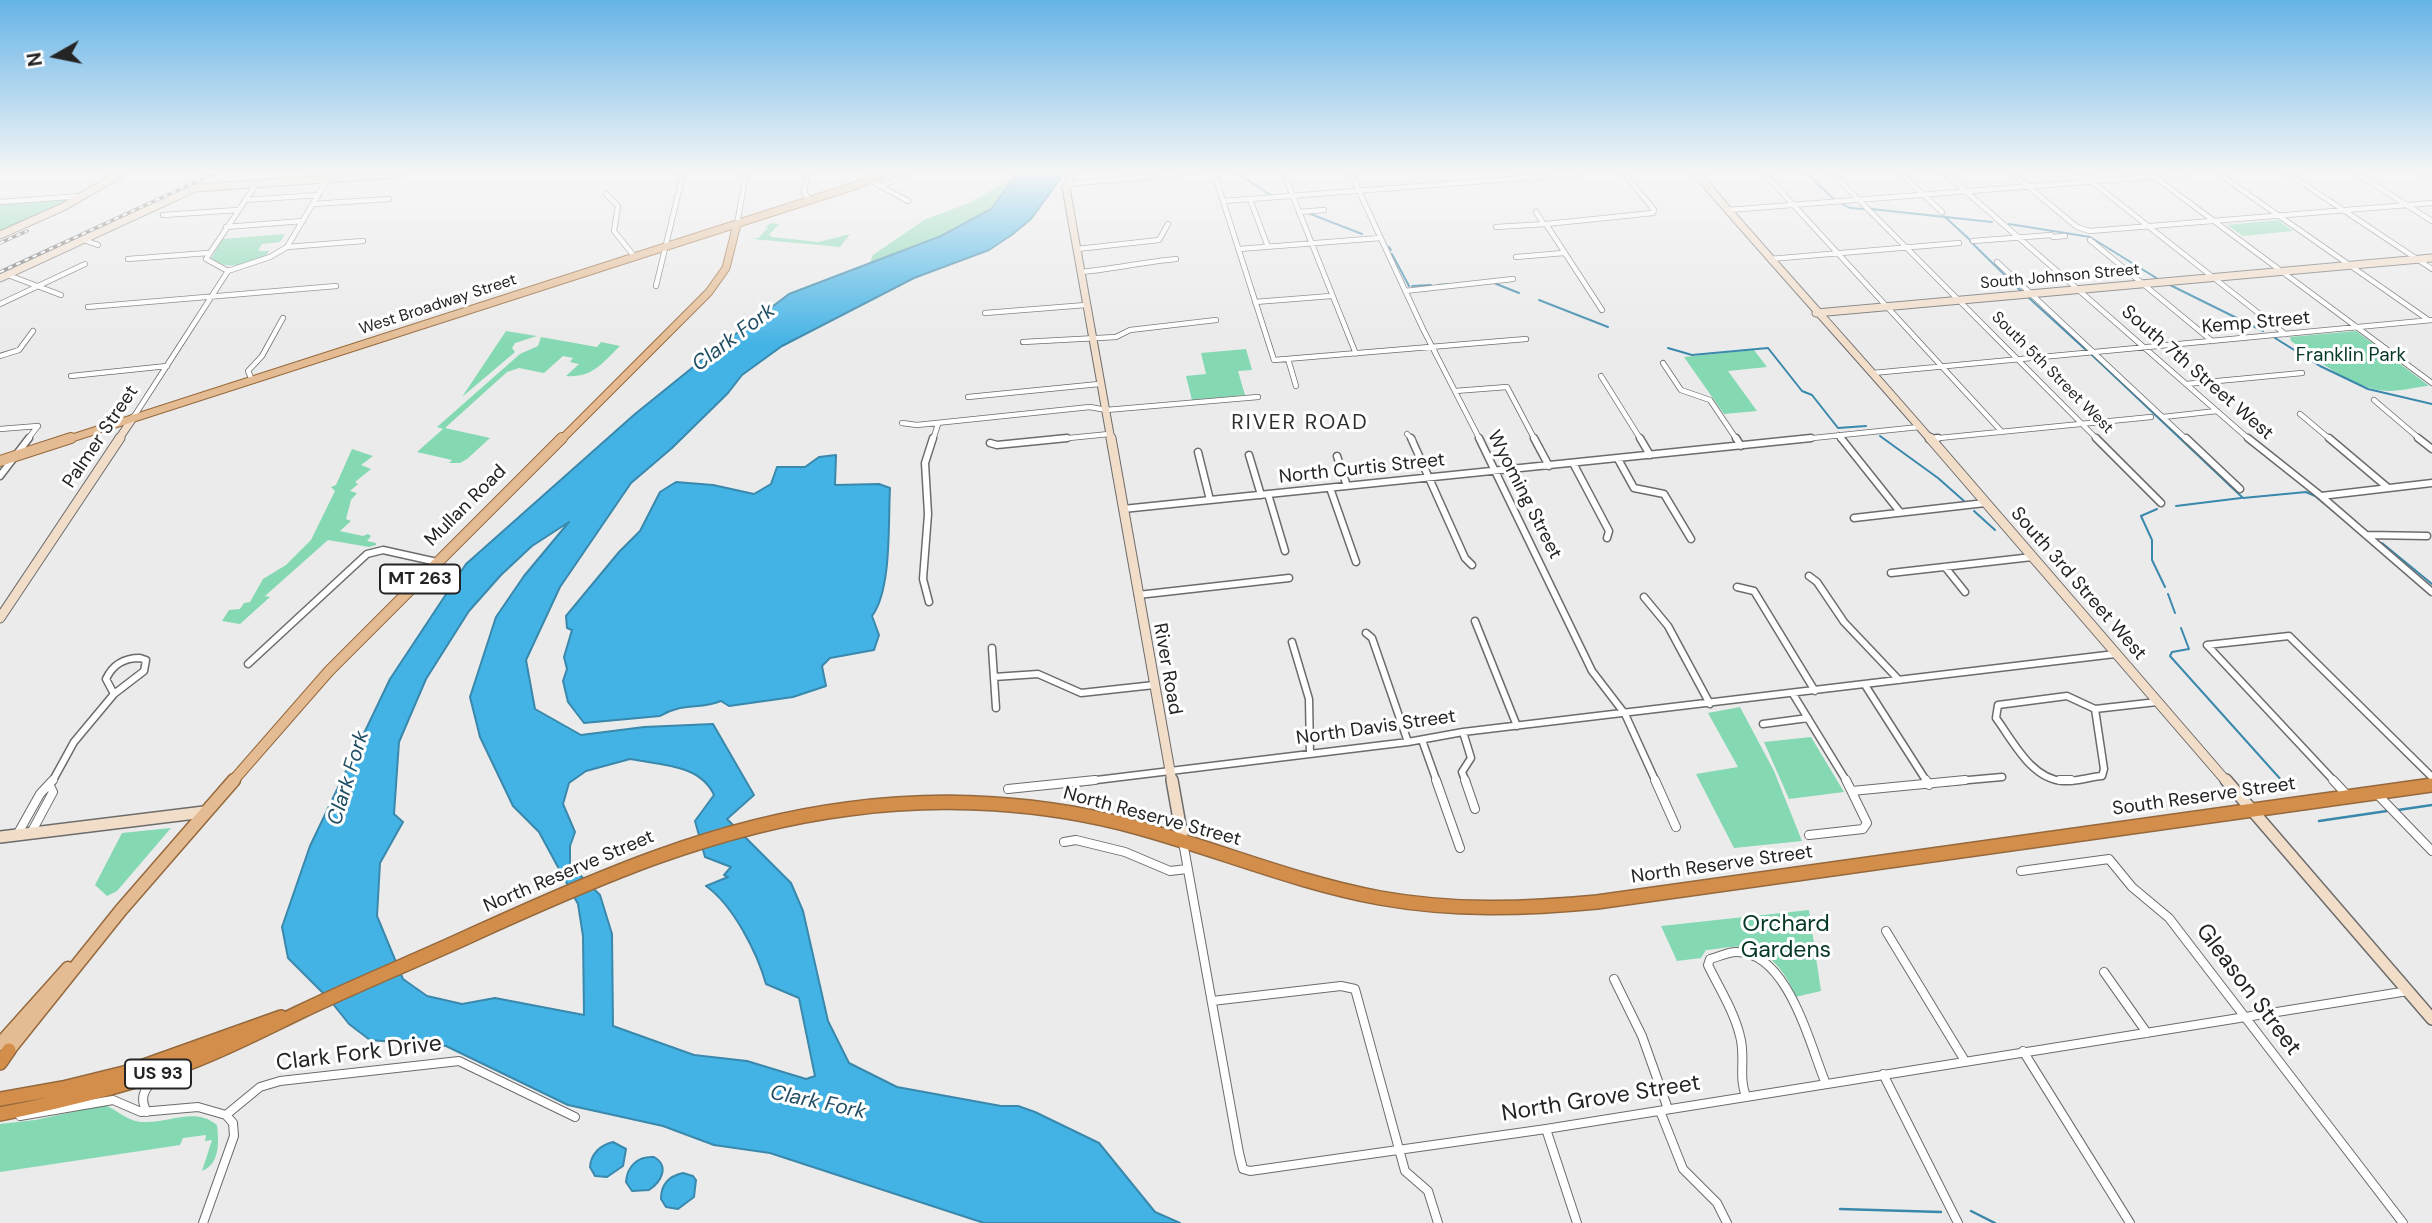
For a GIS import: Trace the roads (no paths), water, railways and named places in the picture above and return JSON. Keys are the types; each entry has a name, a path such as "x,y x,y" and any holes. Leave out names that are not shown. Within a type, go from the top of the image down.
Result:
{"highway":[{"name":"South Reserve Street","path":"1982,848 2432,785"},
{"name":"North Reserve Street","path":"2,1108 95,1094 162,1073 256,1036 300,1012 615,871 653,856 764,823 814,813 878,805 961,802 1054,810 1183,842 1372,897 1425,906 1488,909 1597,902 1982,848"},
{"name":"North Reserve Street","path":"2,1108 165,1060 256,1024 300,1012"},
{"path":"0,1091 84,1079 105,1079"}],"main road":[{"name":"West Broadway Street","path":"0,461 714,231"},
{"name":"Mullan Road","path":"2,1055 204,812 330,671 713,287 726,268 735,231"},
{"name":"Mullan Road","path":"2,1055 36,1004 99,938"}],"street":[{"path":"0,278 102,231"},
{"path":"223,231 206,259 228,271 270,257 287,247 363,241"},
{"path":"287,247 297,231"},
{"path":"614,231 635,256"},
{"path":"656,286 670,231"},
{"name":"River Road","path":"1074,231 1168,771 1243,1169"},
{"path":"1077,249 1152,242 1158,240 1164,231"},
{"path":"1233,231 1274,360 1526,338"},
{"path":"1262,231 1268,247"},
{"path":"1306,231 1356,354"},
{"name":"Wyoming Street","path":"1377,231 1594,674 1625,714 1676,827"},
{"path":"1549,231 1602,310"},
{"name":"South 3rd Street West","path":"1746,231 1816,313 1873,373 2432,1019"},
{"path":"1817,231 2001,432"},
{"name":"South 5th Street West","path":"1891,231 2161,503"},
{"name":"South 7th Street West","path":"2010,231 2290,474 2321,496 2432,592"},
{"path":"2155,231 2286,334"},
{"path":"2229,231 2432,383"},
{"path":"2301,231 2431,321"},
{"path":"2374,231 2432,269"},
{"path":"1973,241 2065,236"},
{"path":"1239,249 1380,238"},
{"path":"83,240 98,245"},
{"path":"2090,240 2212,341"},
{"path":"1770,259 1959,243"},
{"path":"128,259 208,253"},
{"path":"1516,257 1564,253"},
{"name":"South Johnson Street","path":"1816,313 2432,258"},
{"path":"1081,272 1129,268 1147,262 1176,259"},
{"path":"1997,262 2240,489"},
{"path":"0,304 85,264"},
{"name":"Palmer Street","path":"0,618 134,418 228,271"},
{"path":"8,275 61,295"},
{"path":"1405,291 1513,279"},
{"path":"88,307 336,286"},
{"path":"1255,302 1331,296"},
{"path":"985,313 1086,305"},
{"path":"252,380 248,371 262,356 283,318"},
{"path":"1023,342 1116,337 1130,330 1216,320"},
{"name":"Kemp Street","path":"1873,373 2431,321"},
{"path":"0,356 19,350 33,331"},
{"path":"1287,359 1296,386"},
{"path":"1663,363 1681,390 1710,400 1741,446"},
{"path":"71,376 167,366"},
{"path":"2185,384 2302,373"},
{"path":"1601,376 1650,455"},
{"path":"968,397 1099,384"},
{"path":"1455,391 1507,387 1549,466"},
{"path":"902,423 938,424 1090,407 1106,410 1258,397"},
{"path":"2374,400 2432,449"},
{"path":"2163,416 2217,411"},
{"path":"2300,414 2387,487"},
{"path":"1929,439 2151,417"},
{"path":"929,602 923,579 928,514 925,463 938,424"},
{"path":"0,429 38,426 0,476"},
{"name":"North Curtis Street","path":"1123,509 1919,427"},
{"path":"990,443 997,445 1109,434"},
{"path":"1407,434 1414,441 1465,558 1472,565"},
{"path":"1838,435 1900,512"},
{"path":"1198,452 1210,500"},
{"path":"1249,455 1285,551"},
{"path":"1337,456 1347,486"},
{"path":"1618,458 1634,488 1664,494 1691,539"},
{"path":"1573,463 1609,531 1607,538"},
{"path":"2321,496 2432,483"},
{"path":"1330,488 1356,562"},
{"path":"1854,517 1985,503"},
{"path":"2366,535 2427,536"},
{"path":"248,664 367,554 383,550 437,562"},
{"path":"1891,573 2032,557"},
{"path":"1945,567 1965,592"},
{"path":"1809,576 1844,622 1899,680"},
{"path":"1138,595 1289,578"},
{"path":"1737,587 1746,587 1754,592 1815,691"},
{"path":"1644,597 1668,626 1710,704"},
{"path":"1475,621 1517,726"},
{"path":"1366,633 1372,638 1408,742"},
{"path":"2348,796 2207,645 2289,636 2432,777"},
{"path":"1292,642 1309,699 1310,754"},
{"path":"992,648 996,708"},
{"name":"North Davis Street","path":"1008,789 2115,654"},
{"path":"17,835 40,794 50,786 74,742 114,694 144,671 146,660 128,659 110,670 106,679 114,694"},
{"path":"994,677 1038,674 1082,693 1154,685"},
{"path":"1865,685 1929,785"},
{"path":"1793,694 1852,792 1867,823 1863,829 1809,835"},
{"path":"2095,709 2104,769 2102,776 2062,781 2048,778 2036,769 1996,718 1998,705 2067,696 2095,709 2157,702"},
{"path":"1763,724 1808,718"},
{"path":"1463,732 1472,758 1462,772 1475,809"},
{"path":"1422,740 1460,848"},
{"path":"1852,792 2002,777"},
{"path":"31,833 53,792 50,786"},
{"path":"2376,793 2432,851"},
{"path":"0,837 204,812"},
{"path":"1064,842 1076,840 1125,852 1170,872 1187,869"},
{"name":"Gleason Street","path":"2021,871 2109,859 2138,892 2169,918 2403,1223"},
{"path":"1886,931 1965,1061"},
{"path":"1746,1096 1740,1082 1745,1065 1744,1044 1708,965 1710,958 1714,956 1751,953 1769,962 1807,1029 1815,1062 1826,1084"},
{"path":"2104,972 2147,1033"},
{"path":"1614,979 1642,1036 1683,1169 1717,1203 1727,1223"},
{"path":"1212,1001 1341,986 1355,989 1405,1171 1428,1191 1438,1223"},
{"name":"North Grove Street","path":"1243,1169 1257,1171 1546,1129 2408,991"},
{"path":"2023,1051 2130,1223"},
{"name":"Clark Fork Drive","path":"226,1115 260,1087 280,1081 459,1061 575,1117"},
{"name":"US 93","path":"147,1112 142,1100 144,1090 162,1073"},
{"path":"1883,1074 1958,1223"},
{"path":"2,1108 15,1116 35,1115 113,1100 147,1112 198,1107 226,1115 233,1123 234,1136 203,1223"},
{"path":"1546,1129 1577,1223"}],"water":[{"name":"Clark Fork","path":"950,231 1017,231 989,250 914,278 782,346 742,375 728,393 672,448 631,483 560,587 526,660 535,709 581,735 644,727 713,724 754,795 727,819 791,883 803,911 828,1021 849,1063 897,1087 1001,1106 1018,1106 1035,1112 1099,1143 1155,1212 1180,1223 984,1223 770,1153 714,1145 663,1126 568,1105 446,1046 370,1040 349,1024 329,999 288,958 282,927 310,846 390,679 466,564 635,414 789,294","holes":["569,522 524,576 496,617 470,697 480,737 513,806 539,832 578,904 583,936 584,1015 495,998 462,1004 427,996 403,979 377,916 380,863 403,822 394,814 399,742 426,679 469,611 501,575 532,546","630,759 666,765 699,777 714,795 695,821 705,857 731,867 724,875 728,877 706,886 726,905 743,930 766,984 799,998 815,1076 806,1079 747,1061 694,1055 613,1026 612,934 600,895 570,865 570,846 575,832 563,804 569,783 586,771"]},
{"path":"836,455 835,485 879,484 890,488 886,573 883,590 872,616 879,635 874,650 830,658 822,666 826,686 793,697 729,706 721,701 684,707 660,716 584,723 568,702 563,681 567,669 564,657 572,630 567,628 566,616 640,531 660,492 676,482 713,485 754,494 771,484 777,467 805,467 819,457"},
{"path":"613,1142 626,1149 623,1166 607,1177 595,1176 590,1167 594,1154"},
{"path":"654,1157 663,1169 657,1183 649,1190 632,1191 626,1182 631,1167 638,1160"},
{"path":"683,1173 696,1180 694,1197 678,1209 666,1207 661,1199 664,1185"}],"waterway":[{"path":"1354,231 1362,234"},
{"path":"1960,231 1969,239"},
{"path":"2053,231 2090,237 2158,279"},
{"path":"1970,241 2021,291"},
{"path":"1392,254 1409,286"},
{"path":"1494,283 1519,293"},
{"path":"1438,285 1451,284"},
{"path":"1412,286 1431,285"},
{"path":"2170,285 2263,331"},
{"path":"2029,298 2085,349"},
{"path":"1539,300 1608,327"},
{"path":"2275,338 2320,366 2368,389 2432,404"},
{"path":"1668,348 1692,355 1768,348 1802,391 1812,395 1838,428 1866,426"},
{"path":"2092,355 2243,498 2306,492 2315,496 2367,539"},
{"path":"1880,436 1938,478 1964,501"},
{"path":"2176,506 2241,498"},
{"path":"2157,509 2141,516 2152,540 2152,560 2165,587"},
{"path":"1974,511 1995,530"},
{"path":"2382,543 2432,584"},
{"path":"2168,594 2175,613"},
{"path":"2181,628 2189,649 2172,652 2170,656 2283,782"},
{"path":"2281,780 2288,788"},
{"path":"2398,810 2432,805"},
{"path":"2319,821 2387,811"},
{"path":"1840,1209 1941,1212"},
{"path":"1971,1211 1995,1223"}],"railway":[{"path":"0,243 27,231"},
{"path":"0,272 89,231"}],"district":[{"name":"RIVER ROAD","path":"1300,423"}],"park label":[{"name":"Franklin Park","path":"2351,356"},
{"name":"Orchard Gardens","path":"1786,938"}]}
